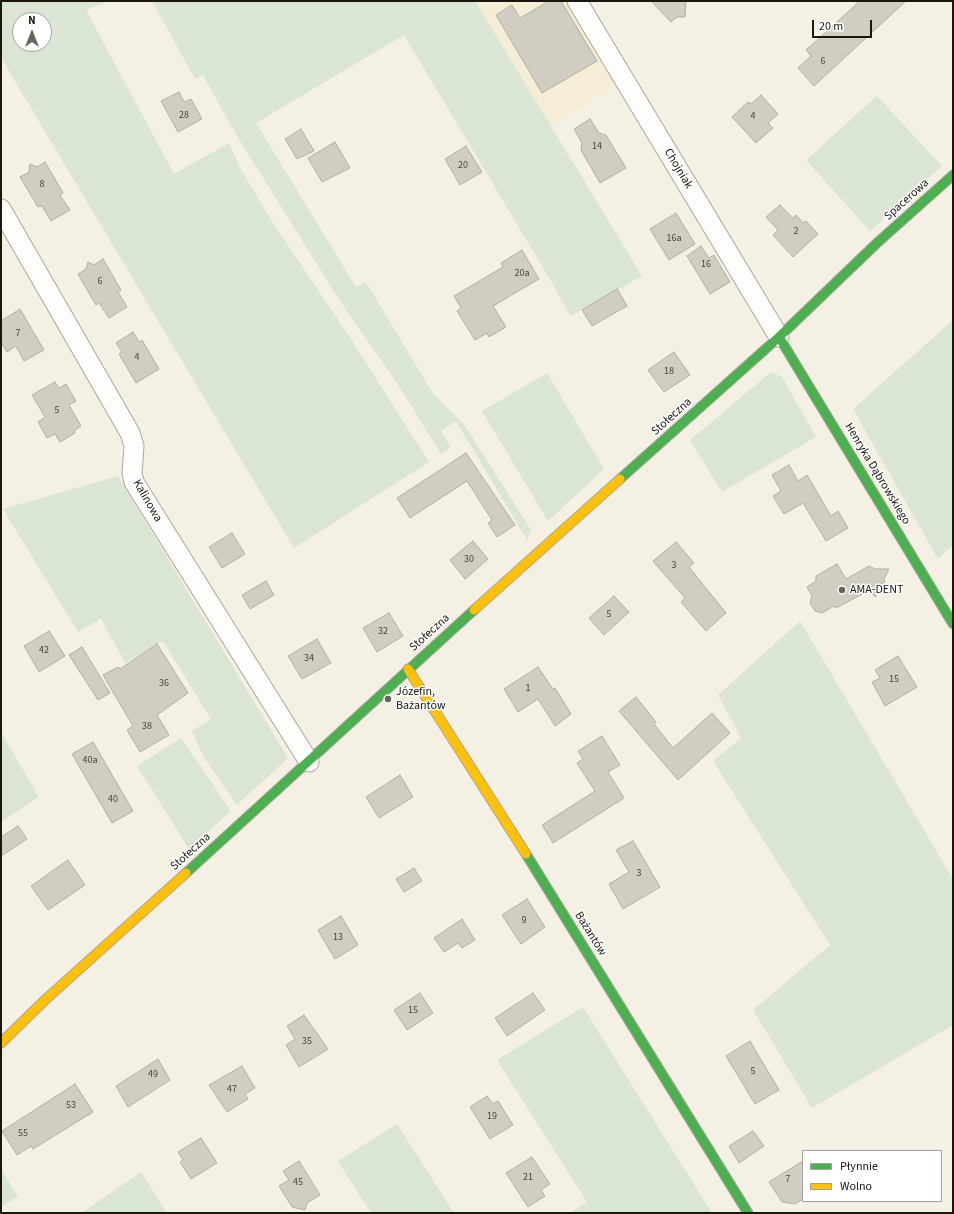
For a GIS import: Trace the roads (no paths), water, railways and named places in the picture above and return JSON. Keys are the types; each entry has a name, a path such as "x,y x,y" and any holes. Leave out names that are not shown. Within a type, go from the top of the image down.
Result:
{"street":[{"name":"Chojniak","path":"577,1 779,337"},
{"name":"Spacerowa","path":"878,243 953,175"},
{"name":"Kalinowa","path":"1,209 130,433 134,446 132,473 134,482 309,762"},
{"name":"Stołeczna","path":"1,1042 45,1000 309,762 408,669 779,337 878,243"},
{"name":"Henryka Dąbrowskiego","path":"779,337 953,624"},
{"name":"Bażantów","path":"408,669 505,820 748,1213"}],"place":[{"name":"AMA-DENT","path":"842,590"},
{"name":"Józefin, Bażantów","path":"388,699"}]}
